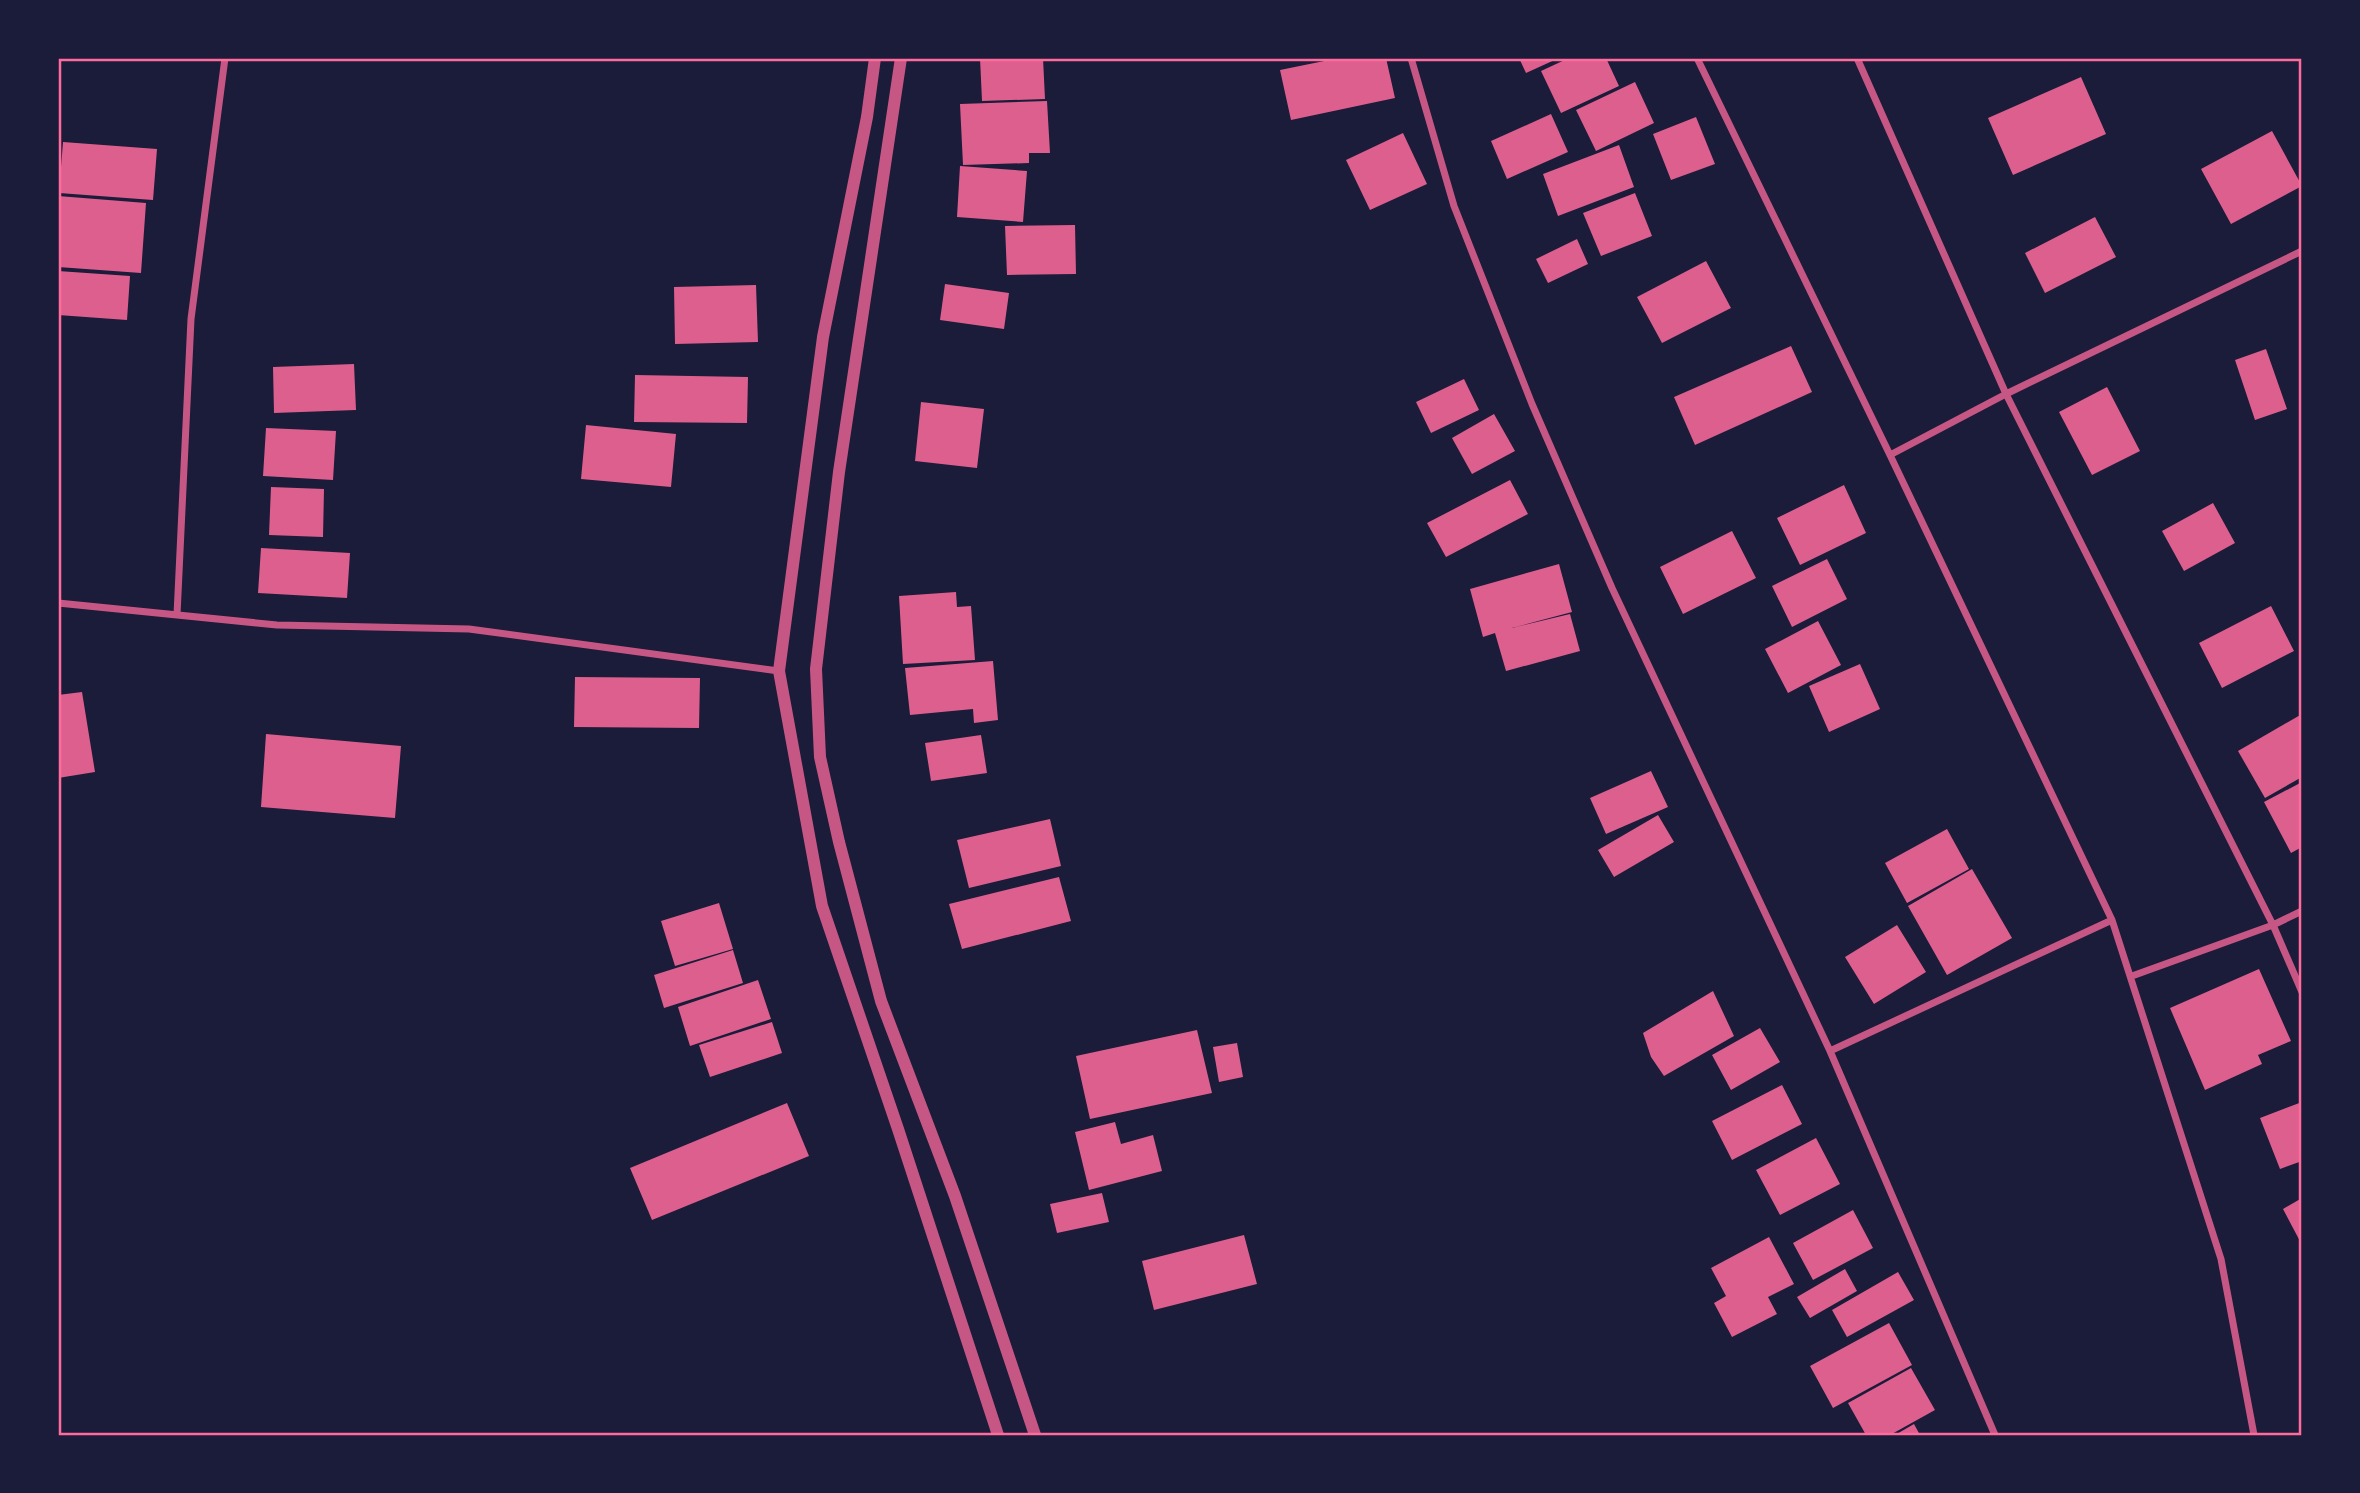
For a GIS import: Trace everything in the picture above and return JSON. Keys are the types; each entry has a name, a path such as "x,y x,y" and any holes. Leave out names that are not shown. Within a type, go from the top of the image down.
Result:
{"street":[{"path":"177,615 191,319 225,58"},
{"path":"875,58 867,117 823,337 779,671 822,906 998,1435"},
{"path":"901,58 839,472 816,668 820,757 839,842 881,1001 954,1196 1035,1435"},
{"path":"1411,58 1454,205 1532,404 1612,588 1830,1051 1994,1435"},
{"path":"1697,58 2112,920 2221,1259 2254,1435"},
{"path":"1857,58 2006,394 2273,925 2302,992"},
{"path":"1890,455 2006,394 2302,251"},
{"path":"58,603 277,625 469,629 779,671"},
{"path":"2132,976 2273,925 2302,911"},
{"path":"1830,1051 2112,920"}],"building":[{"path":"980,58 1043,58 1045,99 982,101"},
{"path":"1339,58 1386,58 1395,98 1291,120 1280,70"},
{"path":"1519,58 1559,58 1526,73"},
{"path":"1569,58 1606,58 1619,86 1561,113 1541,71"},
{"path":"2081,77 2106,134 2013,175 1988,118"},
{"path":"1635,82 1654,123 1596,151 1576,110"},
{"path":"1047,101 1050,153 1029,153 1029,163 963,165 960,104"},
{"path":"1551,114 1568,152 1507,179 1491,141"},
{"path":"1696,117 1715,164 1671,180 1653,134"},
{"path":"2272,131 2302,186 2231,224 2201,169"},
{"path":"1403,133 1427,184 1370,210 1346,160"},
{"path":"63,142 157,149 153,200 59,193"},
{"path":"1619,145 1634,187 1558,216 1543,174"},
{"path":"960,166 1027,171 1023,222 957,217"},
{"path":"1635,193 1652,236 1601,256 1583,213"},
{"path":"58,196 146,203 141,273 58,267"},
{"path":"2095,217 2116,257 2045,293 2025,253"},
{"path":"1075,225 1076,274 1007,275 1005,226"},
{"path":"1577,239 1588,264 1548,283 1536,259"},
{"path":"1706,261 1731,308 1662,343 1637,297"},
{"path":"58,271 130,276 127,320 58,315"},
{"path":"945,284 1009,293 1004,329 940,320"},
{"path":"756,285 758,342 675,344 674,287"},
{"path":"1791,346 1812,392 1695,445 1674,397"},
{"path":"2266,349 2287,409 2255,420 2235,360"},
{"path":"354,364 356,410 274,413 273,367"},
{"path":"635,375 748,377 747,423 634,422"},
{"path":"1464,379 1479,410 1431,433 1416,402"},
{"path":"2107,387 2140,451 2092,475 2059,412"},
{"path":"921,402 984,409 977,468 915,461"},
{"path":"1494,414 1515,451 1472,474 1452,438"},
{"path":"586,425 676,434 671,487 581,479"},
{"path":"266,428 336,431 333,480 263,476"},
{"path":"1510,480 1528,514 1446,557 1427,523"},
{"path":"1844,485 1866,533 1800,565 1777,518"},
{"path":"271,487 324,489 323,537 269,535"},
{"path":"2213,503 2235,543 2184,571 2162,531"},
{"path":"1732,531 1756,578 1683,614 1660,567"},
{"path":"261,548 350,553 347,598 258,593"},
{"path":"1827,559 1847,599 1792,627 1772,586"},
{"path":"1559,564 1572,612 1512,628 1570,614 1580,651 1506,671 1495,633 1483,637 1470,589"},
{"path":"956,592 957,607 971,606 975,660 903,664 899,596"},
{"path":"2271,606 2294,651 2222,688 2199,643"},
{"path":"1818,621 1841,665 1788,693 1765,649"},
{"path":"993,661 998,720 974,723 973,709 910,715 905,668"},
{"path":"1860,664 1880,709 1829,732 1809,686"},
{"path":"575,677 700,678 699,728 574,727"},
{"path":"82,692 95,772 58,778 58,695"},
{"path":"2302,714 2302,777 2265,798 2238,751"},
{"path":"266,734 401,746 395,818 261,807"},
{"path":"981,735 987,773 931,781 925,743"},
{"path":"1651,771 1668,807 1606,834 1590,798"},
{"path":"2302,782 2302,847 2291,853 2264,802"},
{"path":"1658,815 1674,842 1614,877 1598,850"},
{"path":"1050,819 1061,866 969,888 957,840"},
{"path":"1947,829 1969,869 1907,903 1885,863"},
{"path":"1972,869 2012,938 1947,975 1908,906"},
{"path":"1059,877 1071,921 962,949 949,904"},
{"path":"719,903 733,949 675,966 661,921"},
{"path":"1897,925 1926,972 1874,1004 1845,957"},
{"path":"733,950 743,983 664,1008 654,975"},
{"path":"2259,969 2291,1041 2258,1055 2262,1064 2205,1090 2170,1008"},
{"path":"758,980 771,1019 690,1046 678,1007"},
{"path":"1713,991 1734,1036 1664,1076 1651,1057 1643,1033"},
{"path":"772,1022 782,1053 710,1077 699,1045"},
{"path":"1760,1028 1780,1062 1731,1090 1712,1055"},
{"path":"1197,1030 1212,1093 1090,1119 1076,1056"},
{"path":"1237,1043 1243,1077 1219,1082 1213,1047"},
{"path":"1782,1085 1802,1124 1732,1160 1712,1121"},
{"path":"2302,1102 2302,1161 2280,1169 2260,1118"},
{"path":"787,1103 809,1156 652,1220 630,1168"},
{"path":"1115,1122 1121,1144 1153,1135 1162,1171 1089,1190 1075,1132"},
{"path":"1816,1138 1840,1184 1780,1215 1756,1170"},
{"path":"1102,1193 1109,1222 1057,1233 1050,1204"},
{"path":"2302,1198 2302,1245 2283,1209"},
{"path":"1853,1210 1873,1248 1813,1280 1793,1243"},
{"path":"1244,1235 1257,1284 1154,1310 1142,1261"},
{"path":"1769,1237 1794,1284 1768,1297 1777,1314 1732,1337 1714,1303 1726,1296 1711,1268"},
{"path":"1845,1269 1857,1291 1810,1318 1797,1297"},
{"path":"1898,1272 1914,1300 1847,1337 1832,1310"},
{"path":"1889,1323 1912,1365 1833,1408 1810,1366"},
{"path":"1911,1368 1935,1410 1890,1435 1866,1435 1848,1403"},
{"path":"1914,1424 1920,1435 1895,1435"}]}
